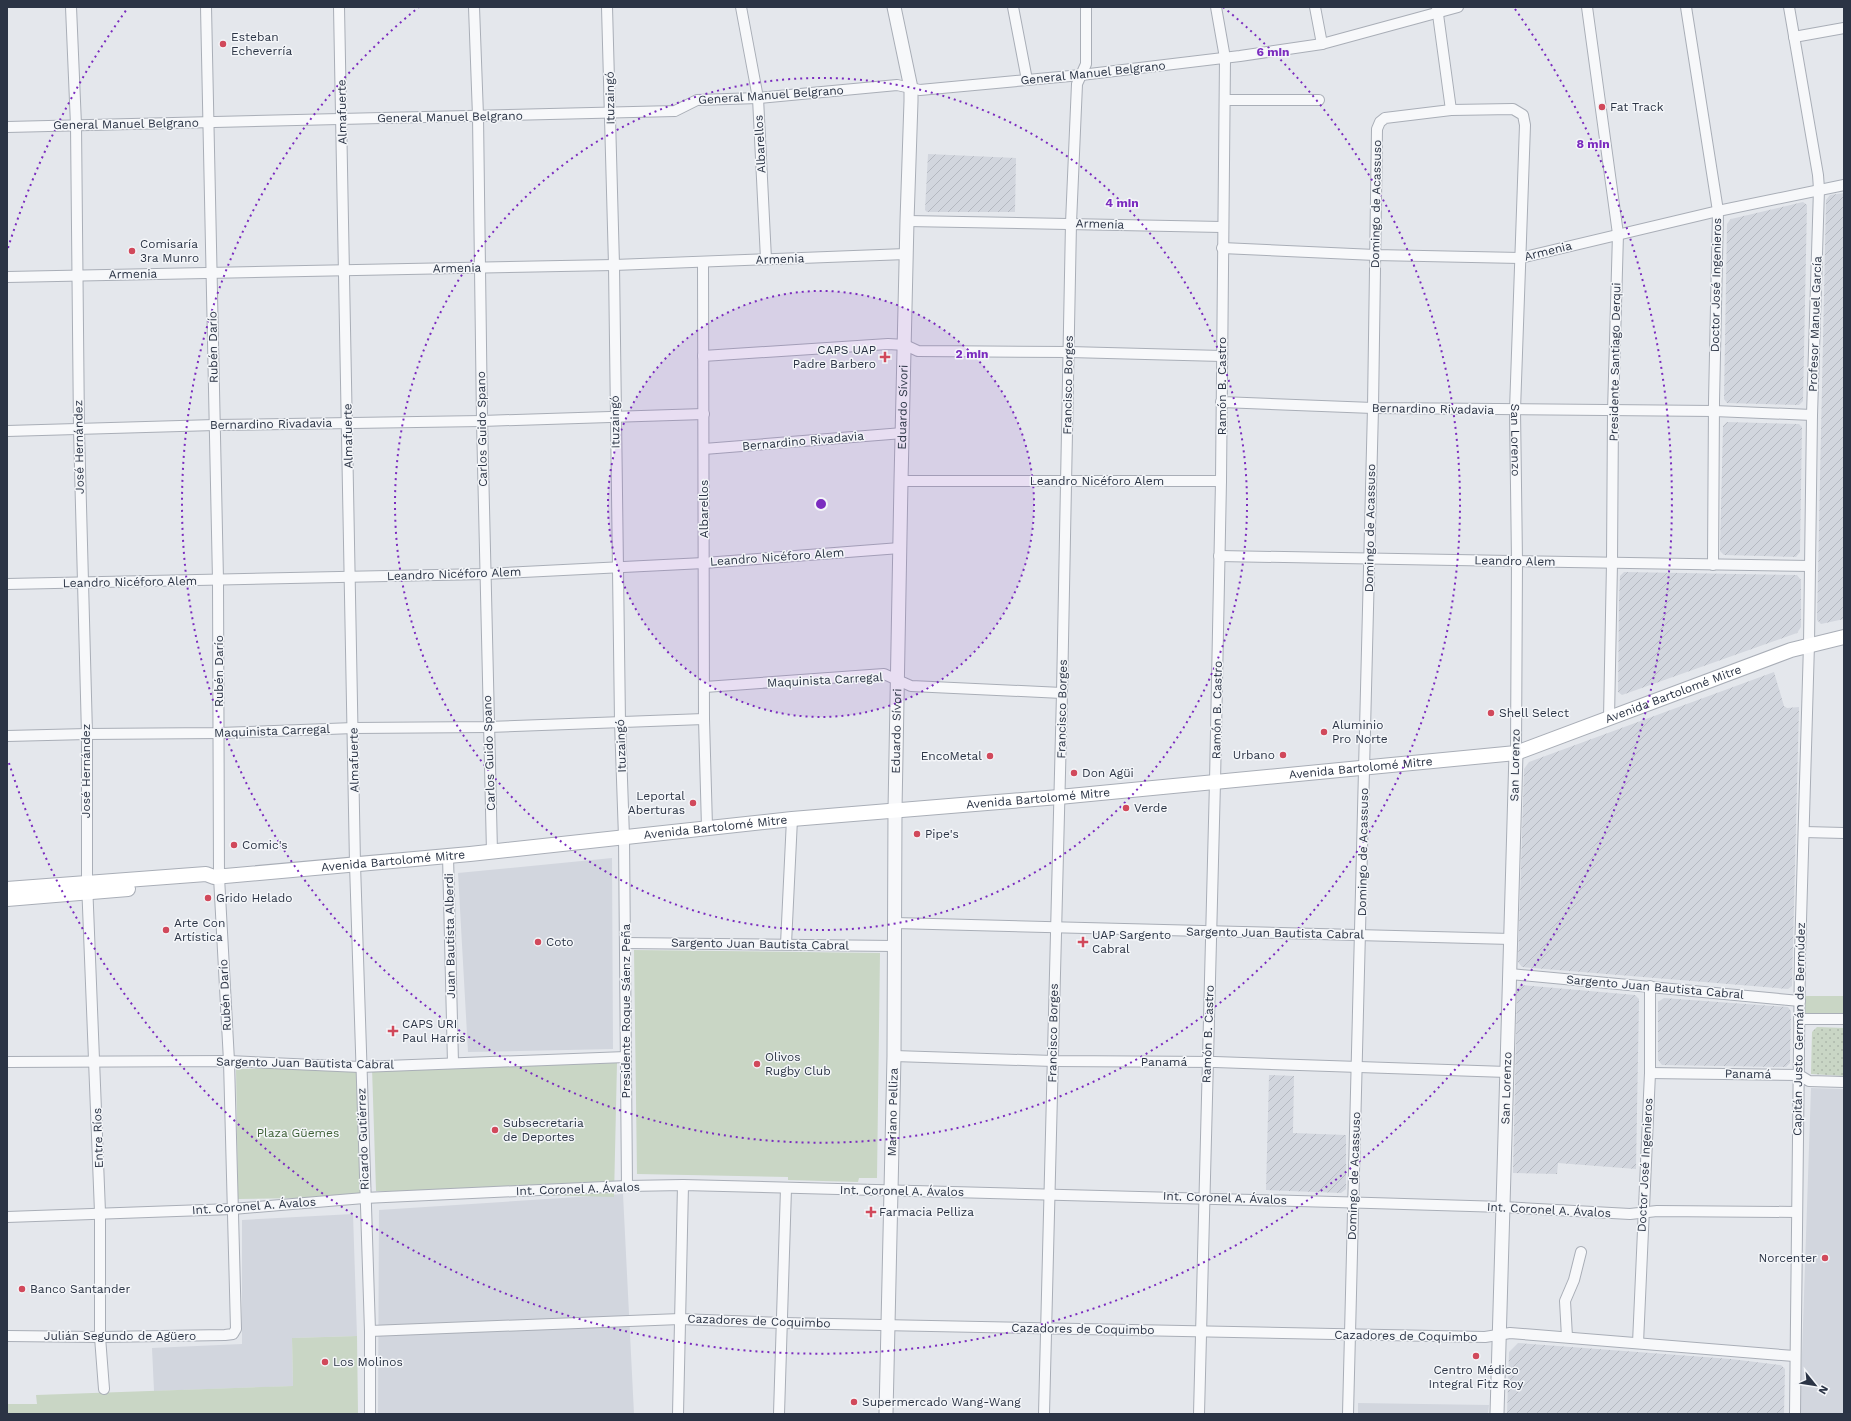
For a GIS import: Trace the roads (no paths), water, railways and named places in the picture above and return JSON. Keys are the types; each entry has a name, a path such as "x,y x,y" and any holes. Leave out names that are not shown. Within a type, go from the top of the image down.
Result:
{"main road":[{"name":"Avenida Bartolomé Mitre","path":"7,889 202,884 216,877 492,852 707,827 1059,797 1365,766 1516,753 1809,644 1844,637"},
{"name":"Avenida Bartolomé Mitre","path":"7,899 87,887"}],"street":[{"name":"José Hernández","path":"71,7 76,125 79,430 86,734 87,887"},
{"name":"Rubén Darío","path":"206,7 218,580 219,733 216,877 229,1062 236,1329 233,1334"},
{"name":"Almafuerte","path":"340,7 354,728 355,864"},
{"name":"Carlos Guido Spano","path":"474,7 478,116 482,421 492,852"},
{"name":"Ituzaingó","path":"607,7 614,265 617,568 624,837"},
{"name":"Albarellos","path":"741,7 758,98 766,259"},
{"name":"Eduardo Sívori","path":"894,7 911,88 906,254 895,810"},
{"path":"1013,7 1027,80"},
{"name":"Francisco Borges","path":"1044,1414 1072,223 1077,84 1086,64 1086,7"},
{"name":"Ramón B. Castro","path":"1199,1414 1202,1331 1203,1198 1212,932 1222,402 1222,227 1225,58 1216,7"},
{"path":"1315,7 1322,44"},
{"name":"General Manuel Belgrano","path":"7,127 676,111 697,100 758,98 897,85 920,90 1081,75 1225,58 1322,44 1437,10 1458,7"},
{"name":"Presidente Santiago Derqui","path":"1587,7 1618,234 1613,412 1609,718"},
{"name":"Doctor José Ingenieros","path":"1686,7 1718,211 1713,565"},
{"name":"Profesor Manuel García","path":"1788,7 1818,175 1819,189 1812,415 1809,644"},
{"path":"1437,10 1451,110"},
{"path":"1794,37 1844,28"},
{"path":"1225,100 1319,100"},
{"name":"San Lorenzo","path":"1451,110 1513,109 1523,115 1525,126 1515,410 1517,561 1516,753 1497,1414"},
{"name":"Domingo de Acassuso","path":"1348,1414 1370,559 1377,129 1380,122 1385,118 1451,110"},
{"name":"Armenia","path":"1222,248 1375,255 1520,258 1718,211 1844,185"},
{"name":"Armenia","path":"907,221 1222,227"},
{"name":"Armenia","path":"7,277 614,265 906,254"},
{"name":"Albarellos","path":"703,262 704,719 707,827"},
{"path":"703,356 888,344 905,345 918,352 1069,352 1222,356"},
{"name":"Bernardino Rivadavia","path":"1222,402 1373,408 1613,412 1714,411 1812,415"},
{"name":"Bernardino Rivadavia","path":"7,431 215,425 482,421 704,414"},
{"name":"Bernardino Rivadavia","path":"704,449 903,433"},
{"name":"Leandro Nicéforo Alem","path":"901,481 1221,481"},
{"name":"Leandro Nicéforo Alem","path":"7,584 82,584 351,576 485,574 704,563 900,548"},
{"name":"Leandro Alem","path":"1219,556 1810,566"},
{"name":"Capitán Justo Germán de Bermúdez","path":"1795,1414 1794,1356 1796,1212 1809,644"},
{"name":"Maquinista Carregal","path":"704,687 884,674 910,686 1062,693"},
{"name":"Maquinista Carregal","path":"7,736 219,733 704,719"},
{"name":"Mariano Pelliza","path":"886,1414 894,1056 895,810"},
{"path":"786,944 792,819"},
{"path":"1804,832 1844,833"},
{"name":"Presidente Roque Sáenz Peña","path":"624,837 627,1186"},
{"name":"Juan Bautista Alberdi","path":"448,856 453,1063"},
{"name":"Ricardo Gutiérrez","path":"355,864 364,1198 370,1331 370,1414"},
{"name":"Entre Ríos","path":"87,887 100,1212 100,1337 104,1389"},
{"name":"Sargento Juan Bautista Cabral","path":"895,923 1511,939"},
{"name":"Sargento Juan Bautista Cabral","path":"625,943 894,946"},
{"name":"Sargento Juan Bautista Cabral","path":"1510,974 1800,1001"},
{"name":"Doctor José Ingenieros","path":"1638,1343 1650,1073 1650,986"},
{"path":"1800,1019 1844,1019"},
{"name":"Panamá","path":"894,1056 1053,1061 1207,1062 1507,1072"},
{"name":"Sargento Juan Bautista Cabral","path":"7,1062 229,1062 360,1067 626,1057"},
{"name":"Panamá","path":"1650,1073 1799,1075 1809,1081 1844,1082"},
{"path":"678,1414 683,1185"},
{"name":"Int. Coronel A. Ávalos","path":"7,1216 233,1209 364,1198 627,1186 683,1185 1353,1202 1503,1207 1630,1214 1796,1212"},
{"path":"779,1414 786,1188"},
{"path":"1567,1337 1565,1300 1574,1280 1581,1252"},
{"name":"Cazadores de Coquimbo","path":"370,1331 680,1319 782,1323 888,1324 1046,1329 1350,1335 1499,1336 1510,1333 1794,1356"},
{"name":"Julián Segundo de Agüero","path":"7,1336 100,1337 233,1334"}],"place":[{"name":"Esteban Echeverría","path":"223,44"},
{"name":"Fat Track","path":"1602,107"},
{"name":"Comisaría 3ra Munro","path":"132,251"},
{"name":"CAPS UAP Padre Barbero","path":"885,357"},
{"name":"Shell Select","path":"1491,713"},
{"name":"Aluminio Pro Norte","path":"1324,732"},
{"name":"Urbano","path":"1283,755"},
{"name":"EncoMetal","path":"990,756"},
{"name":"Don Agüi","path":"1074,773"},
{"name":"Leportal Aberturas","path":"693,803"},
{"name":"Verde","path":"1126,808"},
{"name":"Pipe's","path":"917,834"},
{"name":"Comic's","path":"234,845"},
{"name":"Grido Helado","path":"208,898"},
{"name":"Arte Con Artística","path":"166,930"},
{"name":"Coto","path":"538,942"},
{"name":"UAP Sargento Cabral","path":"1083,942"},
{"name":"CAPS URI Paul Harris","path":"393,1031"},
{"name":"Olivos Rugby Club","path":"757,1064"},
{"name":"Subsecretaria de Deportes","path":"495,1130"},
{"name":"Farmacia Pelliza","path":"871,1212"},
{"name":"Norcenter","path":"1825,1258"},
{"name":"Banco Santander","path":"22,1289"},
{"name":"Centro Médico Integral Fitz Roy","path":"1476,1356"},
{"name":"Los Molinos","path":"325,1362"},
{"name":"Supermercado Wang-Wang","path":"854,1402"}],"park label":[{"name":"Plaza Güemes","path":"298,1133"}]}
